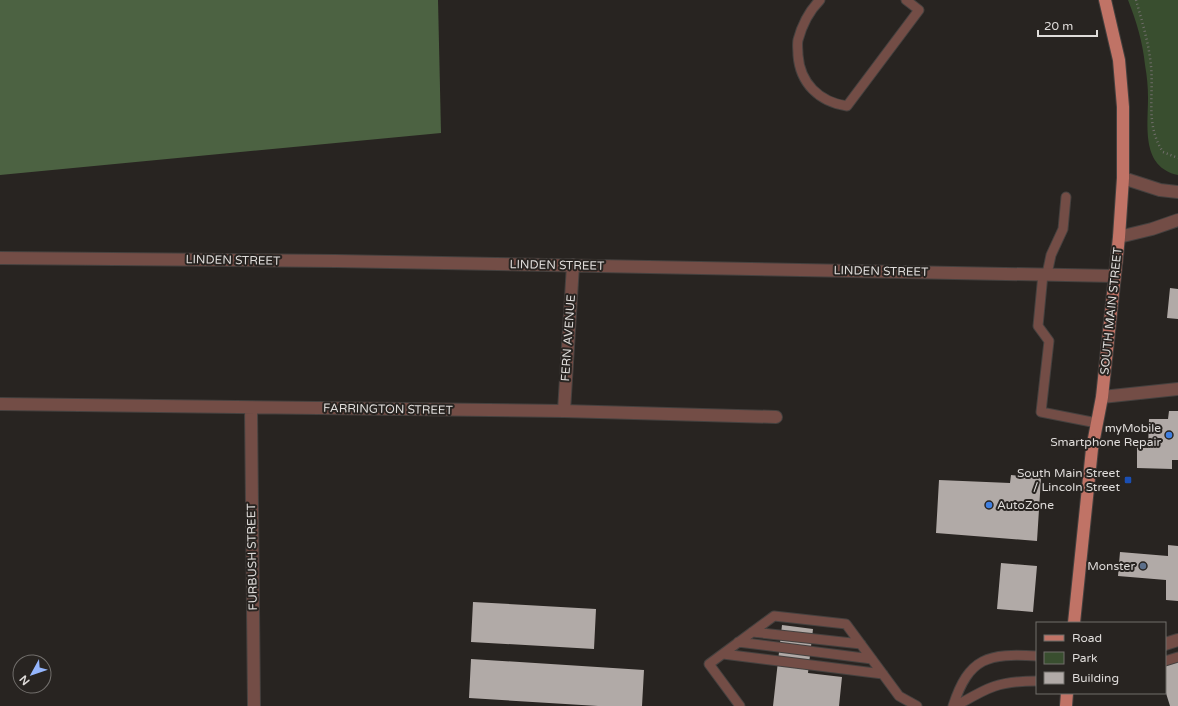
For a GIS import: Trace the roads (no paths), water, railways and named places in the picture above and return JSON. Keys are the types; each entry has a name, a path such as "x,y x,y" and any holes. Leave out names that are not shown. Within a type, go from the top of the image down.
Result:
{"main road":[{"name":"SOUTH MAIN STREET","path":"1074,622 1092,449 1102,397 1119,237 1123,178 1123,107 1119,60 1105,0"},
{"path":"1066,706 1067,694"}],"street":[{"path":"1123,178 1160,190 1178,192"},
{"path":"1119,237 1178,220"},
{"name":"LINDEN STREET","path":"0,258 194,259 573,265 1114,276"},
{"name":"FERN AVENUE","path":"564,411 573,265"},
{"path":"1102,397 1134,395 1178,389"},
{"name":"FARRINGTON STREET","path":"0,404 564,411 776,417"},
{"name":"FURBUSH STREET","path":"251,408 254,706"},
{"path":"1166,644 1178,640"}],"lane":[{"path":"820,0 803,23 797,41 802,75 820,97 833,104 847,106 919,10 906,0"},
{"path":"1066,198 1063,229 1051,255 1045,274 1038,326 1049,341 1040,412 1097,423"},
{"path":"740,706 709,664 774,616 846,624 899,696 917,706"},
{"path":"752,632 861,644"},
{"path":"738,642 872,659"},
{"path":"723,654 883,674"},
{"path":"954,706 959,686 970,669 986,659 1001,655 1036,656"},
{"path":"1166,661 1178,657"},
{"path":"954,706 992,686 1008,682 1036,681"}],"place":[{"name":"myMobile Smartphone Repair","path":"1169,435"},
{"name":"South Main Street / Lincoln Street","path":"1128,480"},
{"name":"AutoZone","path":"989,505"},
{"name":"Monster","path":"1143,566"}]}
